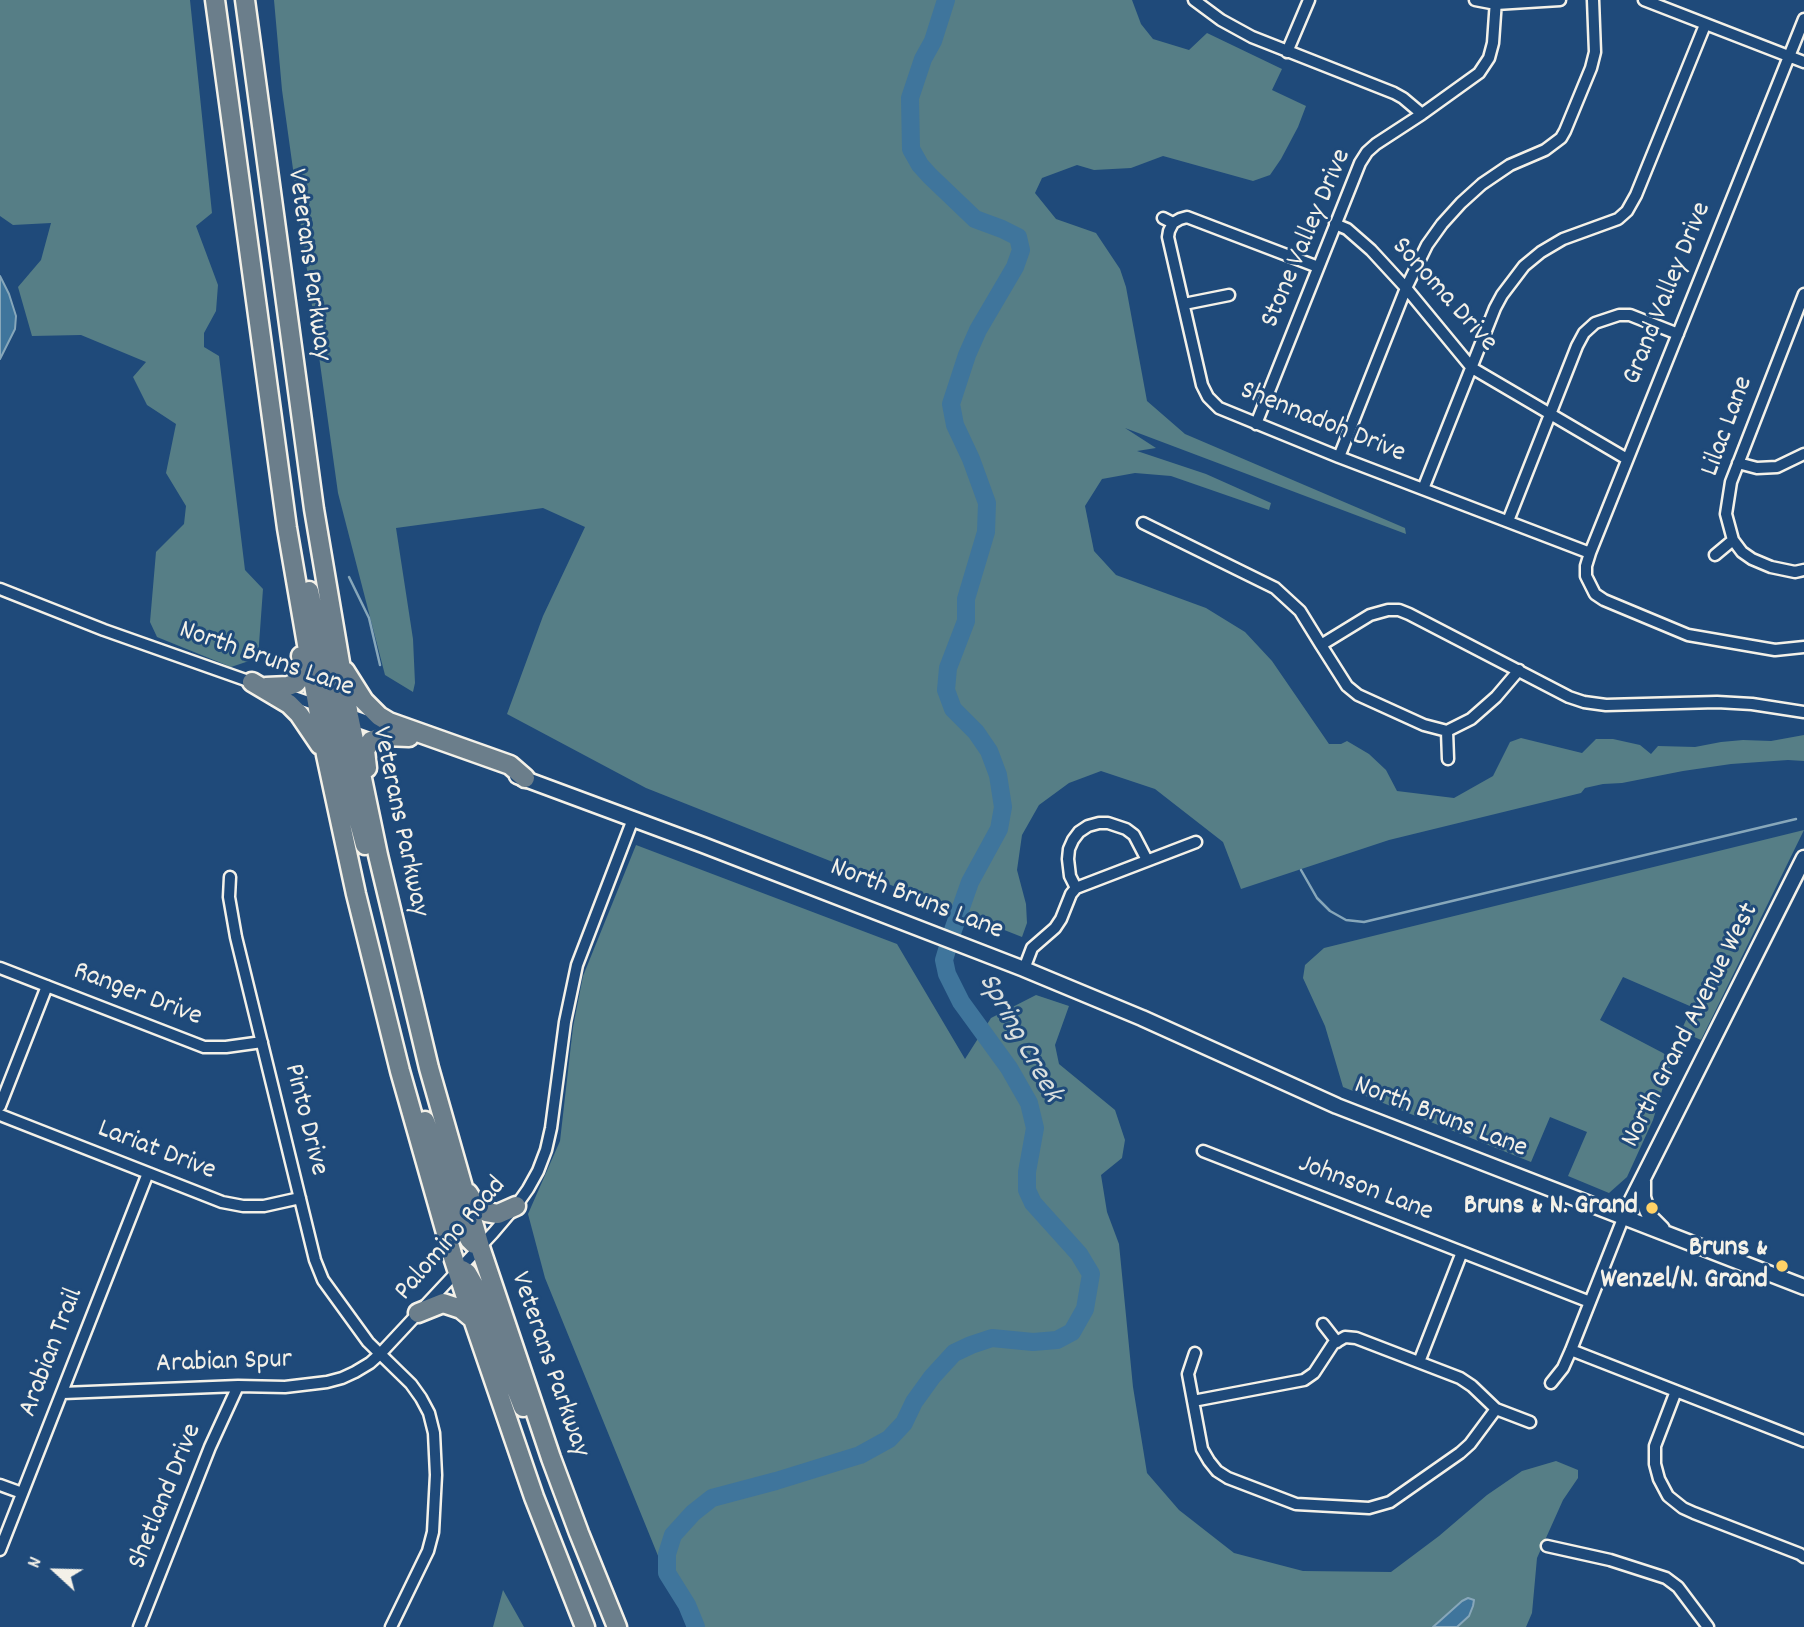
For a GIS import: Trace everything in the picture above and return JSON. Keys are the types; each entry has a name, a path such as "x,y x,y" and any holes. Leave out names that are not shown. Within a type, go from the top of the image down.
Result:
{"highway":[{"name":"Veterans Parkway","path":"215,0 288,528 317,705 382,1003 418,1138 473,1319 534,1497 585,1627"},
{"name":"Veterans Parkway","path":"245,0 314,509 348,716 390,910 429,1068 480,1247 564,1492 617,1627"},
{"path":"278,458 296,527 331,691 336,704 348,716"},
{"path":"259,685 288,686 301,677 303,670 284,558 288,528"},
{"path":"338,658 360,696 379,716 389,722 510,765 524,778"},
{"path":"259,685 282,699 299,714 326,755"},
{"path":"317,705 331,719 378,892 396,934"},
{"path":"390,910 386,859 365,750 371,741 377,738 409,737"},
{"path":"382,1003 407,1066 461,1224 470,1240 480,1247"},
{"path":"461,1182 473,1202 486,1212 498,1214 516,1206"},
{"path":"458,1270 467,1273 478,1292 538,1444 564,1492"},
{"path":"418,1313 443,1303 461,1309 473,1319"}],"main road":[{"name":"North Bruns Lane","path":"317,705 524,778 1024,969 1142,1017 1337,1105 1804,1287"},
{"name":"North Grand Avenue West","path":"1624,1216 1804,858"},
{"path":"1644,1177 1642,1188 1647,1210 1665,1232"}],"street":[{"path":"1194,0 1236,29 1394,93 1423,114"},
{"path":"1287,51 1309,0"},
{"path":"1475,0 1560,0"},
{"path":"1339,457 1406,288 1427,245 1442,224 1482,184 1510,165 1545,150 1561,138 1578,101 1595,52 1594,0"},
{"path":"1644,0 1804,62"},
{"name":"Stone Valley Drive","path":"1256,424 1360,163 1376,144 1423,114 1485,66 1493,43 1496,2"},
{"name":"Grand Valley Drive","path":"1804,19 1586,566 1586,576 1595,594 1688,635 1775,650 1804,647"},
{"path":"1423,489 1502,295 1524,267 1541,252 1563,239 1618,219 1627,211 1636,195 1705,25"},
{"path":"1163,218 1173,223 1188,217 1318,267"},
{"name":"Shennadoh Drive","path":"1173,223 1168,237 1202,385 1208,397 1219,408 1590,553"},
{"name":"Sonoma Drive","path":"1335,224 1347,229 1371,250 1472,368 1628,459"},
{"name":"Lilac Lane","path":"1733,540 1726,514 1731,482 1804,294"},
{"path":"1184,304 1229,295"},
{"path":"1508,521 1584,333 1595,323 1619,315 1630,315 1678,334"},
{"path":"1738,463 1757,468 1777,467 1804,454"},
{"path":"1143,523 1275,587 1300,611 1348,686 1358,695 1424,725 1447,731 1471,719 1519,670"},
{"path":"1715,555 1733,540 1742,552 1752,559 1771,567 1795,572 1804,570"},
{"name":"North Bruns Lane","path":"0,589 317,705"},
{"path":"1321,645 1370,615 1399,610 1569,697 1594,704 1717,702 1804,712"},
{"path":"1447,731 1448,759"},
{"name":"Palomino Road","path":"380,1354 480,1247 528,1189 546,1150 555,1106 567,1009 577,965 633,819"},
{"path":"1076,888 1070,876 1069,849 1073,839 1088,826 1108,822 1126,829 1134,835 1147,860"},
{"path":"1024,969 1032,948 1055,928 1076,888 1196,842"},
{"name":"Pinto Drive","path":"230,877 231,914 315,1260 323,1280 368,1342 380,1354"},
{"name":"Ranger Drive","path":"0,968 204,1046 226,1047 262,1042"},
{"path":"0,1107 47,986"},
{"name":"Lariat Drive","path":"0,1115 222,1202 264,1206 300,1198"},
{"name":"Johnson Lane","path":"1203,1151 1590,1302"},
{"name":"Arabian Trail","path":"0,1550 148,1173"},
{"path":"1551,1383 1563,1368 1571,1350 1624,1216"},
{"path":"1419,1362 1462,1252"},
{"path":"1323,1324 1337,1342"},
{"path":"1193,1401 1304,1380 1314,1373 1333,1345 1345,1337 1356,1338 1460,1378 1496,1409 1530,1422"},
{"path":"1571,1350 1804,1441"},
{"path":"1195,1353 1188,1374 1202,1449 1209,1461 1217,1471 1228,1478 1296,1504 1357,1507 1390,1503 1460,1453 1496,1409"},
{"path":"380,1354 411,1384 429,1413 434,1433 436,1475 433,1532 428,1551 391,1627"},
{"name":"Arabian Spur","path":"63,1394 238,1385 285,1387 327,1382 355,1372 380,1354"},
{"name":"Shetland Drive","path":"139,1627 238,1385"},
{"path":"1676,1391 1656,1446 1655,1464 1668,1496 1694,1513 1804,1557"},
{"path":"0,1485 22,1493"},
{"path":"1547,1546 1610,1560 1666,1577 1678,1587 1708,1627"}],"green space":[{"path":"0,0 190,0 212,213 196,226 218,285 216,311 204,333 204,347 219,356 245,570 263,589 258,658 231,667 157,637 150,622 156,552 184,524 186,506 166,473 176,424 147,405 133,377 146,362 81,335 32,336 18,287 41,260 51,223 13,225 0,216"},
{"path":"274,0 1132,0 1141,24 1153,39 1189,50 1207,33 1282,69 1272,90 1306,106 1298,127 1270,175 1253,181 1163,156 1131,168 1094,170 1077,165 1042,178 1035,193 1056,219 1096,233 1120,269 1126,287 1147,401 1185,434 1405,528 1406,534 1125,428 1156,448 1137,451 1206,474 1271,503 1269,510 1171,476 1135,473 1102,479 1085,506 1094,551 1116,575 1206,608 1245,632 1272,661 1329,744 1347,741 1369,754 1386,770 1397,791 1454,798 1493,776 1510,742 1521,738 1582,753 1596,739 1613,739 1640,745 1651,754 1658,746 1695,747 1743,740 1771,741 1804,735 1804,761 1731,764 1585,788 1581,793 1389,840 1241,889 1223,842 1155,789 1101,771 1069,783 1039,805 1022,835 1017,870 1026,904 1027,923 1022,937 646,788 507,714 543,616 585,527 543,508 396,528 413,639 413,692 385,675 338,493 282,90"},
{"path":"1804,830 1701,1040 1681,1031 1692,1007 1623,977 1600,1020 1673,1061 1653,1120 1627,1177 1609,1193 1568,1176 1587,1132 1550,1117 1531,1162 1343,1087 1325,1026 1303,978 1305,965 1324,948"},
{"path":"636,845 897,944 965,1059 991,1018 1036,995 1069,1006 1055,1045 1059,1064 1115,1110 1125,1140 1122,1158 1101,1175 1107,1212 1119,1244 1133,1387 1147,1473 1179,1510 1234,1553 1303,1571 1391,1572 1487,1495 1522,1471 1556,1461 1578,1470 1578,1478 1563,1500 1537,1558 1532,1613 1526,1627 687,1627 545,1278 528,1214 560,1141 573,1027 583,976"},
{"path":"503,1590 524,1627 493,1627"}],"water":[{"path":"0,276 16,316 15,329 0,359"},
{"path":"1468,1598 1474,1600 1473,1606 1469,1616 1457,1627 1433,1627 1462,1601"}],"waterway":[{"name":"Spring Creek","path":"696,1627 687,1605 667,1573 667,1554 673,1535 693,1513 712,1498 860,1455 889,1439 904,1423 914,1402 932,1377 954,1353 992,1338 1033,1342 1057,1340 1072,1332 1085,1309 1091,1274 1079,1254 1033,1203 1027,1190 1027,1172 1035,1128 1029,1103 1009,1068 961,1002 947,974 944,960 970,882 999,829 1003,807 998,775 989,751 976,732 953,709 946,690 948,668 966,621 966,599 986,532 987,503 955,425 951,404 978,330 1015,267 1021,250 1018,237 975,219 930,176 911,149 910,98 946,0"},
{"path":"349,577 369,618 380,665"},
{"path":"1301,870 1317,898 1330,911 1346,920 1364,922 1796,819"}],"place":[{"name":"Bruns & N. Grand","path":"1652,1208"},
{"name":"Bruns & Wenzel/N. Grand","path":"1782,1266"}]}
